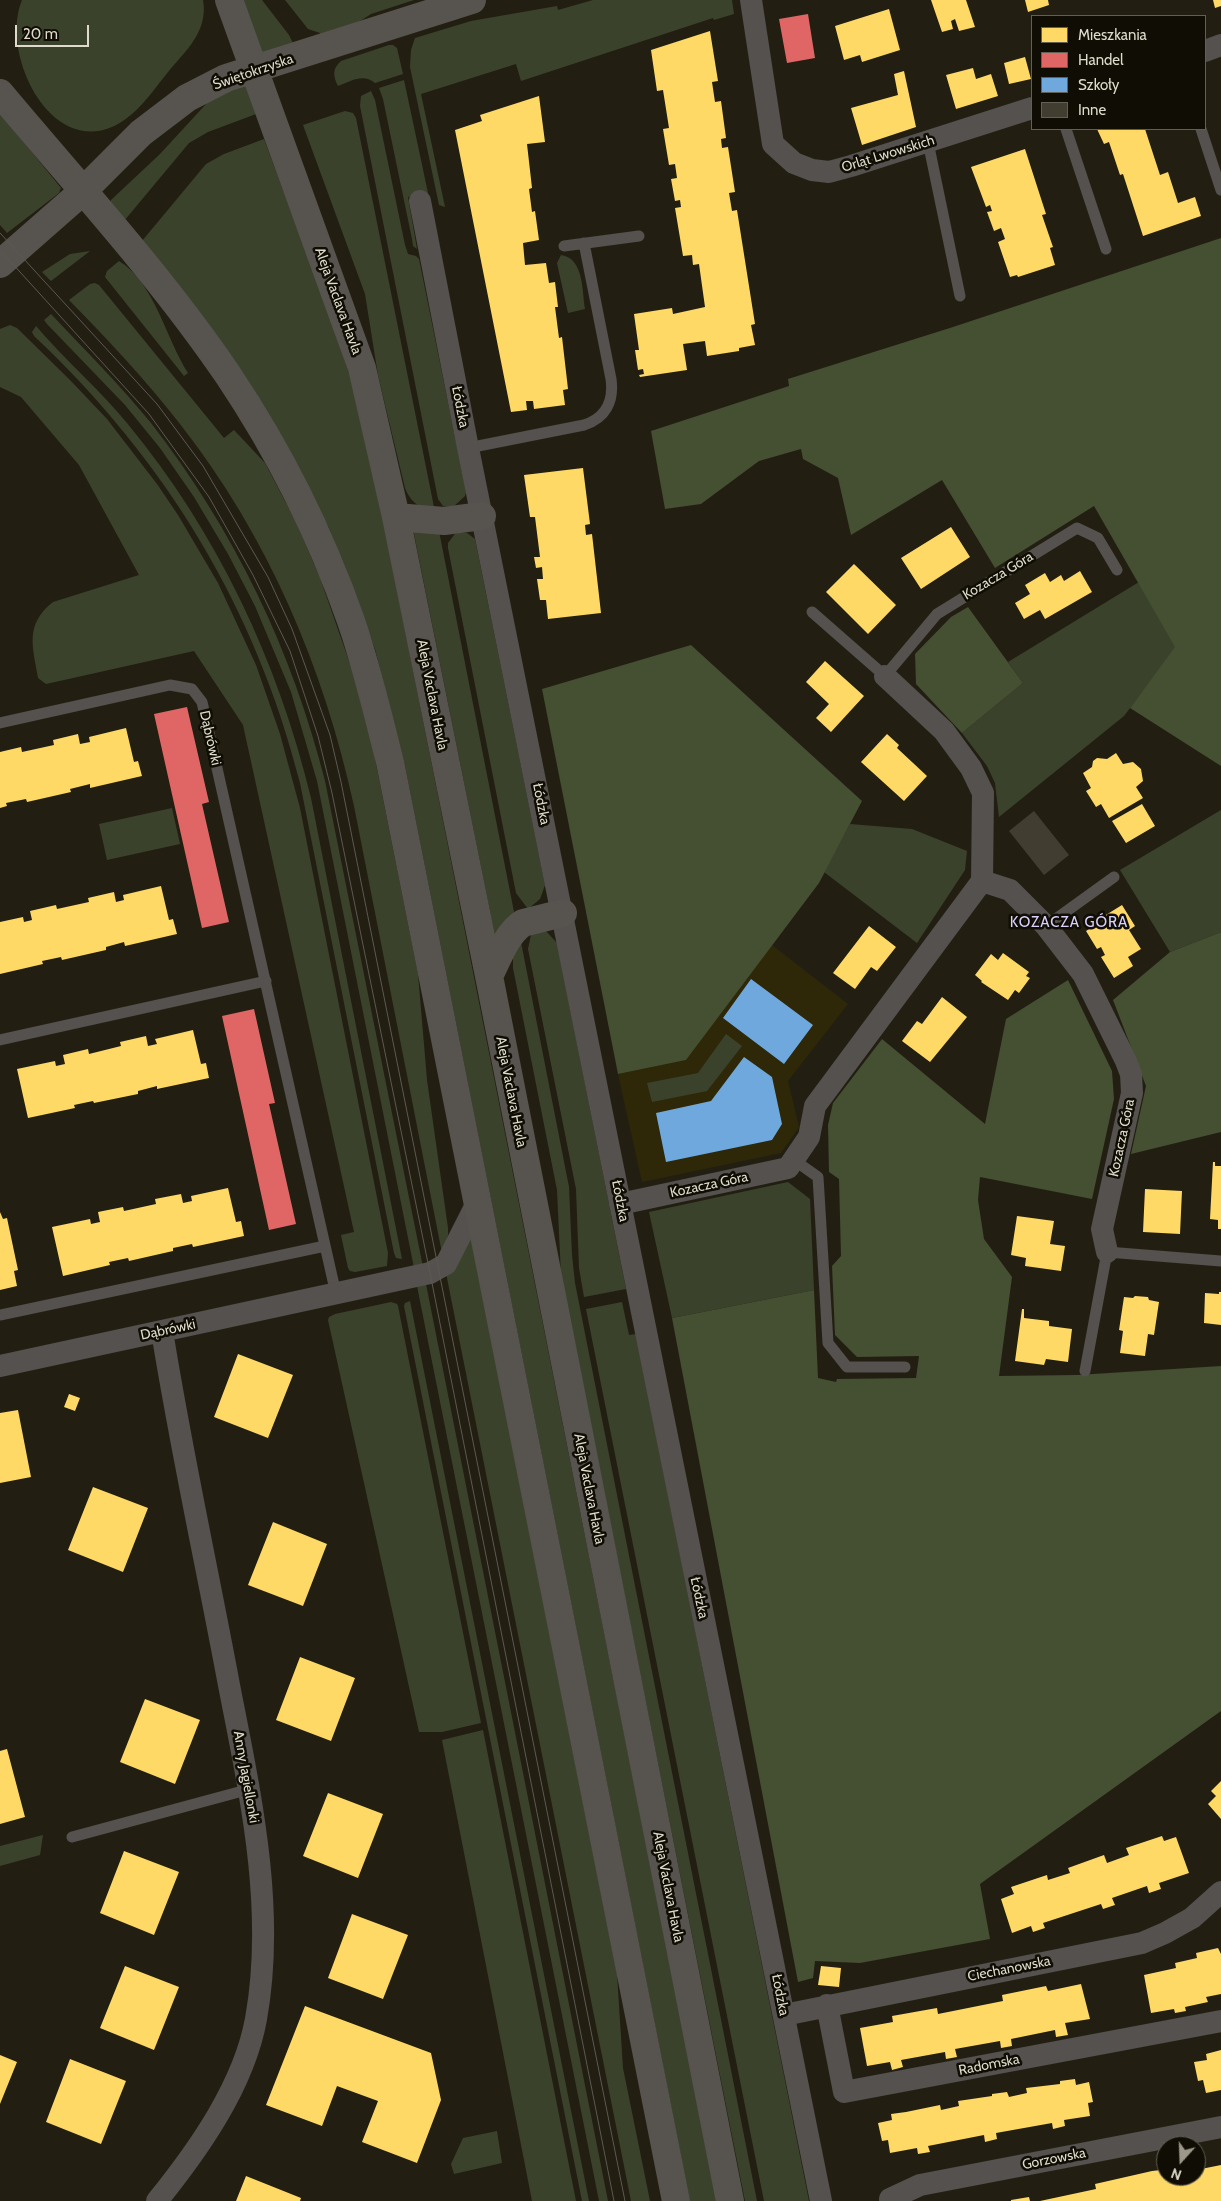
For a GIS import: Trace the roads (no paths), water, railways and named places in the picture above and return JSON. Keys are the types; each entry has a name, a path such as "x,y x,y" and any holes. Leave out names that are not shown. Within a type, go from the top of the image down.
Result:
{"main road":[{"name":"Aleja Vaclava Havla","path":"229,0 362,368 396,516 489,976 730,2201"},
{"name":"Świętokrzyska","path":"0,264 82,192 140,133 187,98 226,78 435,6 472,0"},
{"path":"0,92 184,315 233,383 262,430 295,491 324,553 351,621 371,684 390,762 676,2201"},
{"path":"396,516 444,522 482,516"},
{"path":"489,976 517,926 563,913"}],"street":[{"name":"Orląt Lwowskich","path":"751,0 773,144 794,163 812,170 830,172 1031,108"},
{"path":"1206,51 1221,45"},
{"name":"Łódzka","path":"420,201 821,2201"},
{"path":"885,676 944,731 972,768 983,793 982,881"},
{"name":"Kozacza Góra","path":"620,1204 788,1168 809,1137 815,1106 982,881 1010,890 1046,926 1083,974 1126,1061 1130,1074 1132,1093 1102,1230 1107,1252"},
{"name":"Dąbrówki","path":"0,1366 430,1273 446,1264 478,1201"},
{"name":"Anny Jagiellonki","path":"158,2201 190,2161 222,2107 244,2061 256,2019 263,1949 260,1873 250,1789 193,1503 162,1332"},
{"name":"Ciechanowska","path":"784,2014 1142,1943 1192,1918 1221,1892"},
{"name":"Radomska","path":"827,2006 844,2092 1221,2021"},
{"name":"Gorzowska","path":"890,2198 920,2185 1221,2127"}],"lane":[{"path":"1066,130 1106,249"},
{"path":"1201,130 1221,190"},
{"path":"928,142 960,296"},
{"path":"564,246 639,236"},
{"path":"468,448 584,425 595,421 608,408 612,390 612,379 584,243"},
{"name":"Kozacza Góra","path":"885,676 937,614 1077,528 1098,538 1117,570"},
{"path":"812,612 885,676"},
{"name":"Dąbrówki","path":"0,723 170,685 192,688 202,702 336,1294"},
{"path":"1046,926 1114,877"},
{"path":"0,1040 266,982"},
{"path":"794,1160 818,1177 828,1343 847,1366 905,1367"},
{"path":"0,1316 325,1246"},
{"path":"1107,1252 1221,1261"},
{"name":"Kozacza Góra","path":"1085,1371 1107,1252"},
{"path":"72,1837 250,1789"}],"tram line":[{"path":"0,233 157,404 203,466 268,577 292,629 330,735 341,782 625,2201"},
{"path":"0,250 149,414 209,497 253,575 290,651 318,736 332,793 430,1273 614,2201"}],"district":[{"name":"KOZACZA GÓRA","path":"1069,923"}]}
